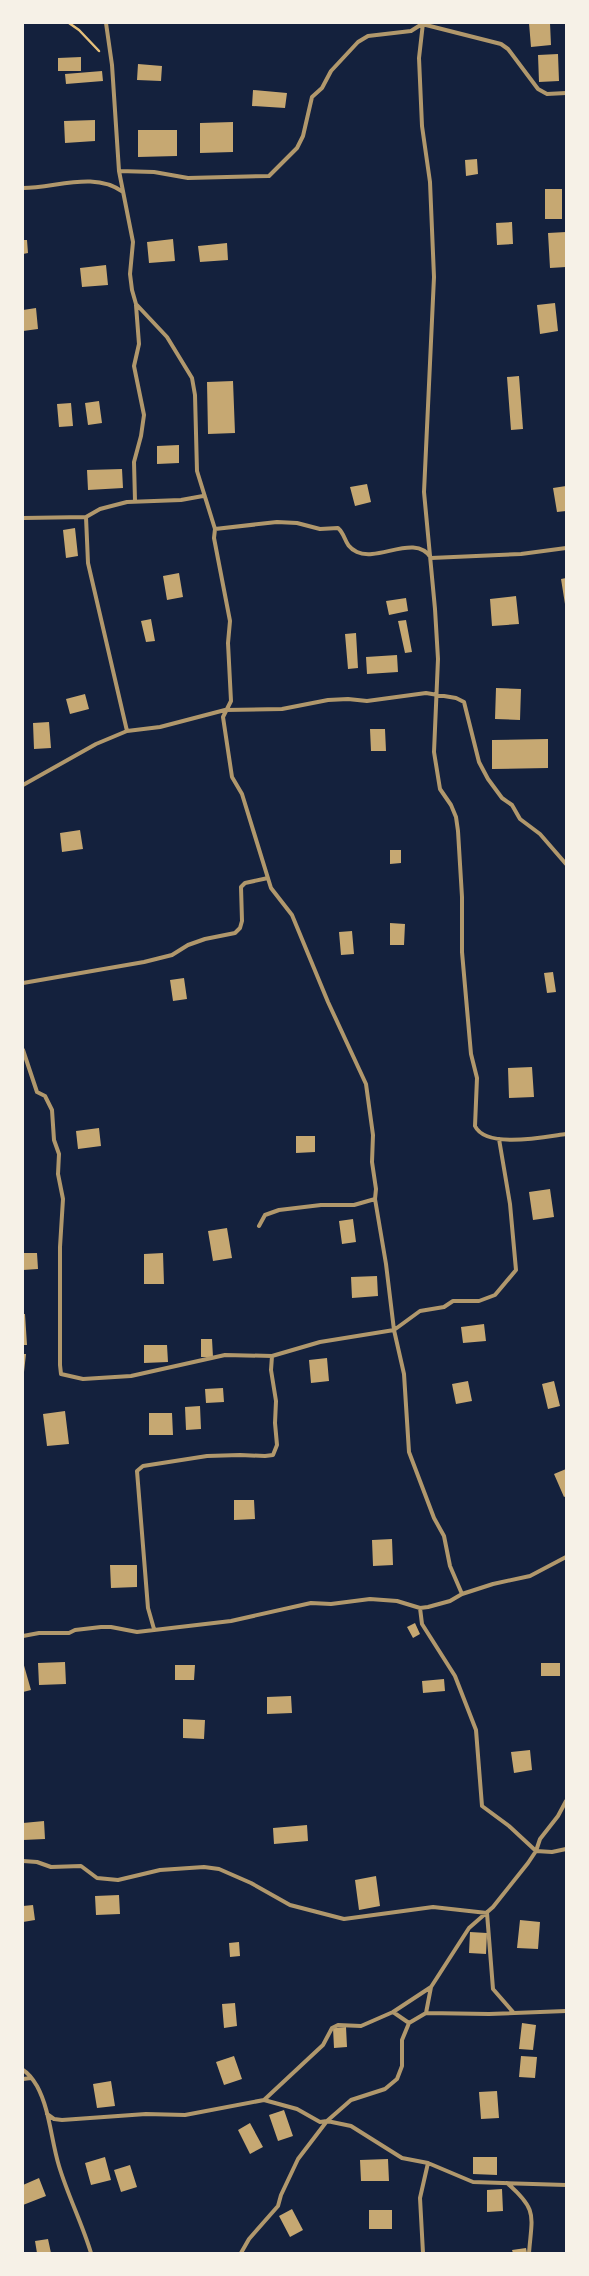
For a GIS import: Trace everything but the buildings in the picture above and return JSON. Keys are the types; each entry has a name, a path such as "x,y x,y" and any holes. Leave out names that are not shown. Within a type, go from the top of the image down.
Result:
{"street":[{"path":"106,23 112,65 119,171 134,242 130,274 136,304 139,344 134,366 144,415 141,436 134,462 135,501"},
{"path":"119,171 154,172 188,178 269,176 297,148 304,136 312,97 322,88 331,71 345,58 358,42 368,36 411,31 422,23"},
{"path":"422,23 501,44 508,49 538,89 547,94 566,93"},
{"path":"422,23 419,58 422,126 430,182 434,278 424,492 431,558 438,658 434,740 435,769 440,789 456,817 458,831 462,897 462,952 470,1048 477,1078 475,1126 478,1132 486,1137 499,1139 566,1134"},
{"path":"23,188 77,181 114,185 123,192"},
{"path":"136,304 166,337 192,378 195,395 197,471 203,496 216,529 214,538 230,621 228,643 231,701 225,710 223,717 232,777 242,794 272,888 292,916 328,1002 366,1084 373,1135 372,1162 376,1189 375,1199 386,1264 394,1330 404,1374 409,1452 434,1518 444,1536 450,1566 462,1594"},
{"path":"23,518 86,517 100,509 135,501 181,500 203,496"},
{"path":"86,517 88,562 127,731"},
{"path":"216,529 277,522 298,523 320,529 338,528 348,546 360,553 416,548 428,554 431,558"},
{"path":"431,558 521,554 566,548"},
{"path":"23,785 96,744 127,731 160,727 225,710 282,709 328,700 348,699 374,701 426,693 437,697 456,698 464,702 479,762 488,779 502,798 512,804 520,819 540,834 566,864"},
{"path":"23,983 144,962 172,955 188,944 235,933 241,926 241,887 245,883 268,878"},
{"path":"23,1050 37,1092 45,1096 50,1102 54,1140 58,1154 58,1174 63,1199 60,1247 61,1374 84,1379 131,1376 225,1355 272,1356 320,1342 394,1330 420,1311 444,1307 453,1301 479,1301 498,1293 515,1274 510,1204 499,1139"},
{"path":"259,1226 265,1216 279,1210 322,1205 354,1206 375,1199"},
{"path":"154,1629 148,1608 137,1471 143,1466 207,1456 264,1456 274,1454 277,1445 275,1423 276,1401 270,1370 272,1356"},
{"path":"23,1636 39,1633 69,1633 75,1630 101,1627 111,1627 137,1632 231,1621 312,1603 331,1604 370,1598 397,1601 420,1608 450,1601 462,1594 494,1584 530,1576 566,1557"},
{"path":"420,1608 422,1624 455,1676 476,1730 482,1806 508,1826 536,1851 552,1852 566,1849"},
{"path":"426,2013 431,1987 469,1928 487,1913 536,1851 540,1839 558,1816 566,1801"},
{"path":"23,1861 37,1862 51,1867 81,1866 97,1878 118,1880 160,1870 204,1867 219,1869 252,1882 290,1905 344,1919 433,1907 487,1913"},
{"path":"487,1913 493,1989 513,2012"},
{"path":"264,2100 323,2045 332,2028 338,2025 361,2026 393,2012 431,1987"},
{"path":"241,2253 250,2239 278,2206 281,2195 298,2159 327,2121 351,2100 385,2089 397,2079 402,2066 402,2040 409,2023 426,2013 489,2014 566,2011"},
{"path":"393,2012 409,2023"},
{"path":"23,2070 36,2085 47,2114 64,2180 82,2225 91,2253"},
{"path":"23,2079 31,2078"},
{"path":"47,2114 54,2119 62,2120 146,2114 185,2115 264,2100 297,2109 320,2122 327,2121 351,2126 402,2158 428,2163 473,2182 566,2185"},
{"path":"423,2253 420,2198 428,2163"},
{"path":"506,2183 524,2198 530,2210 532,2228 529,2253"}],"path":[{"path":"69,23 79,30 112,65"}]}
